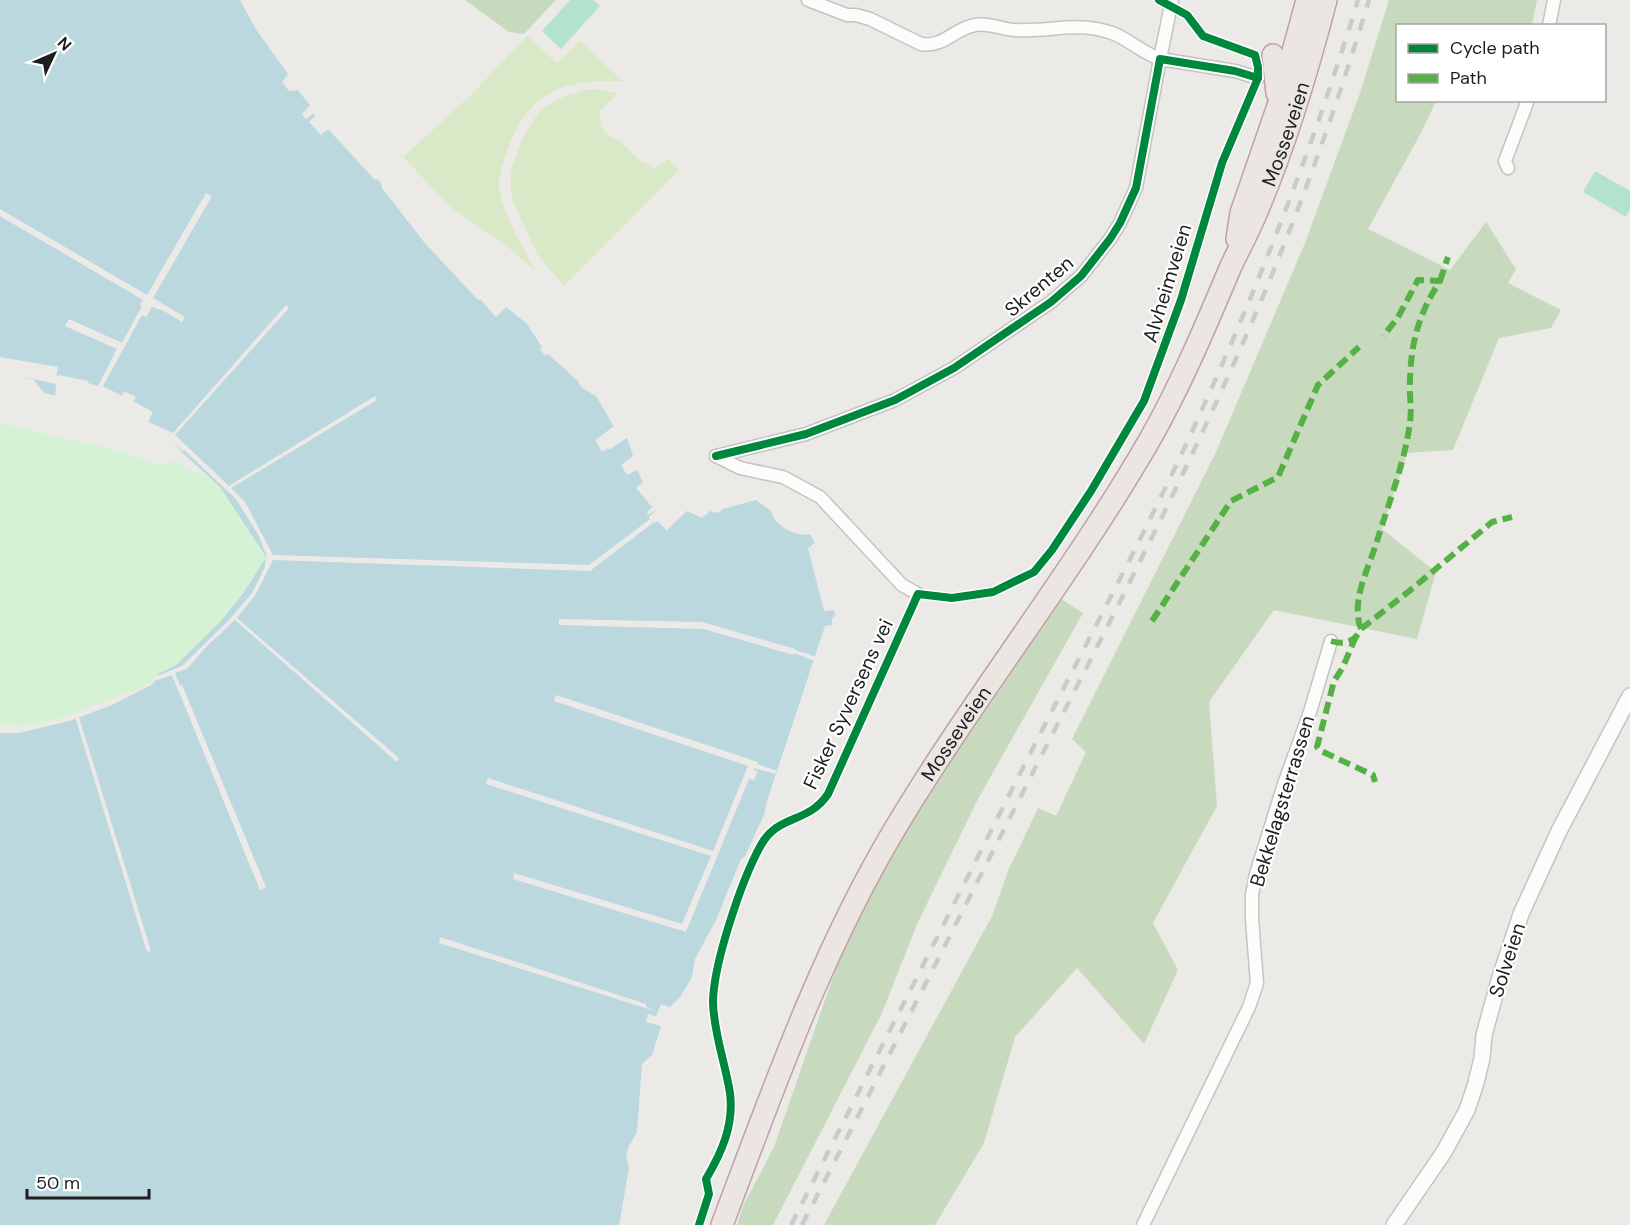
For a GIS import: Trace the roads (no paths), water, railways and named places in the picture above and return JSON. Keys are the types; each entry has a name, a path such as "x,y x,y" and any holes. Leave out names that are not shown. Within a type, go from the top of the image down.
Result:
{"highway":[{"name":"Mosseveien","path":"1233,263 1241,213 1279,103 1307,0"},
{"name":"Mosseveien","path":"722,1225 815,986 867,879 895,828 959,727 1102,517 1150,438 1201,338 1255,217 1311,57 1326,0"},
{"path":"1273,55 1279,103"}],"street":[{"path":"808,0 847,15 870,19 921,44 937,44 965,28 978,24 1019,31 1079,26 1110,32 1123,38 1145,54 1160,59 1235,71 1258,78"},
{"path":"1549,24 1554,0"},
{"name":"Skrenten","path":"918,594 902,585 820,497 783,477 740,468 716,456 806,434 895,400 954,368 996,341 1058,296 1081,276 1120,223 1136,188 1172,1"},
{"path":"1508,168 1505,161 1527,102"},
{"name":"Bekkelagsterrassen","path":"1143,1225 1249,1007 1257,983 1252,919 1252,895 1256,874 1331,641"},
{"name":"Solveien","path":"1394,1225 1444,1152 1467,1110 1482,1058 1484,1035 1521,914 1559,831 1630,696"}],"water":[{"path":"0,0 240,0 257,31 288,74 282,82 289,91 298,90 329,130 375,180 381,183 382,188 424,242 496,317 506,307 527,324 542,347 540,349 544,355 548,354 578,381 581,387 596,396 613,425 627,438 633,456 621,465 627,475 637,470 643,482 636,488 653,508 658,509 649,517 655,523 658,521 667,530 687,511 702,518 710,511 718,513 723,509 756,500 771,511 776,521 786,529 798,534 810,534 815,543 808,548 824,611 833,610 836,614 832,619 832,625 825,626 764,815 745,856 741,859 716,920 695,959 692,977 680,997 670,1007 661,1004 656,1016 648,1014 646,1022 661,1026 652,1055 642,1064 637,1132 626,1155 629,1168 619,1225 0,1225 0,733 19,733 69,721 110,706 153,684 159,673 175,666 221,621 244,592 265,559 265,555 220,487 160,432 83,395 58,396 44,393 34,380 0,371"}],"railway":[{"path":"791,1225 1137,544 1195,425 1284,215 1323,108 1358,0"},
{"path":"802,1225 1123,596 1213,410 1254,319 1290,229 1340,92 1369,0"}]}
